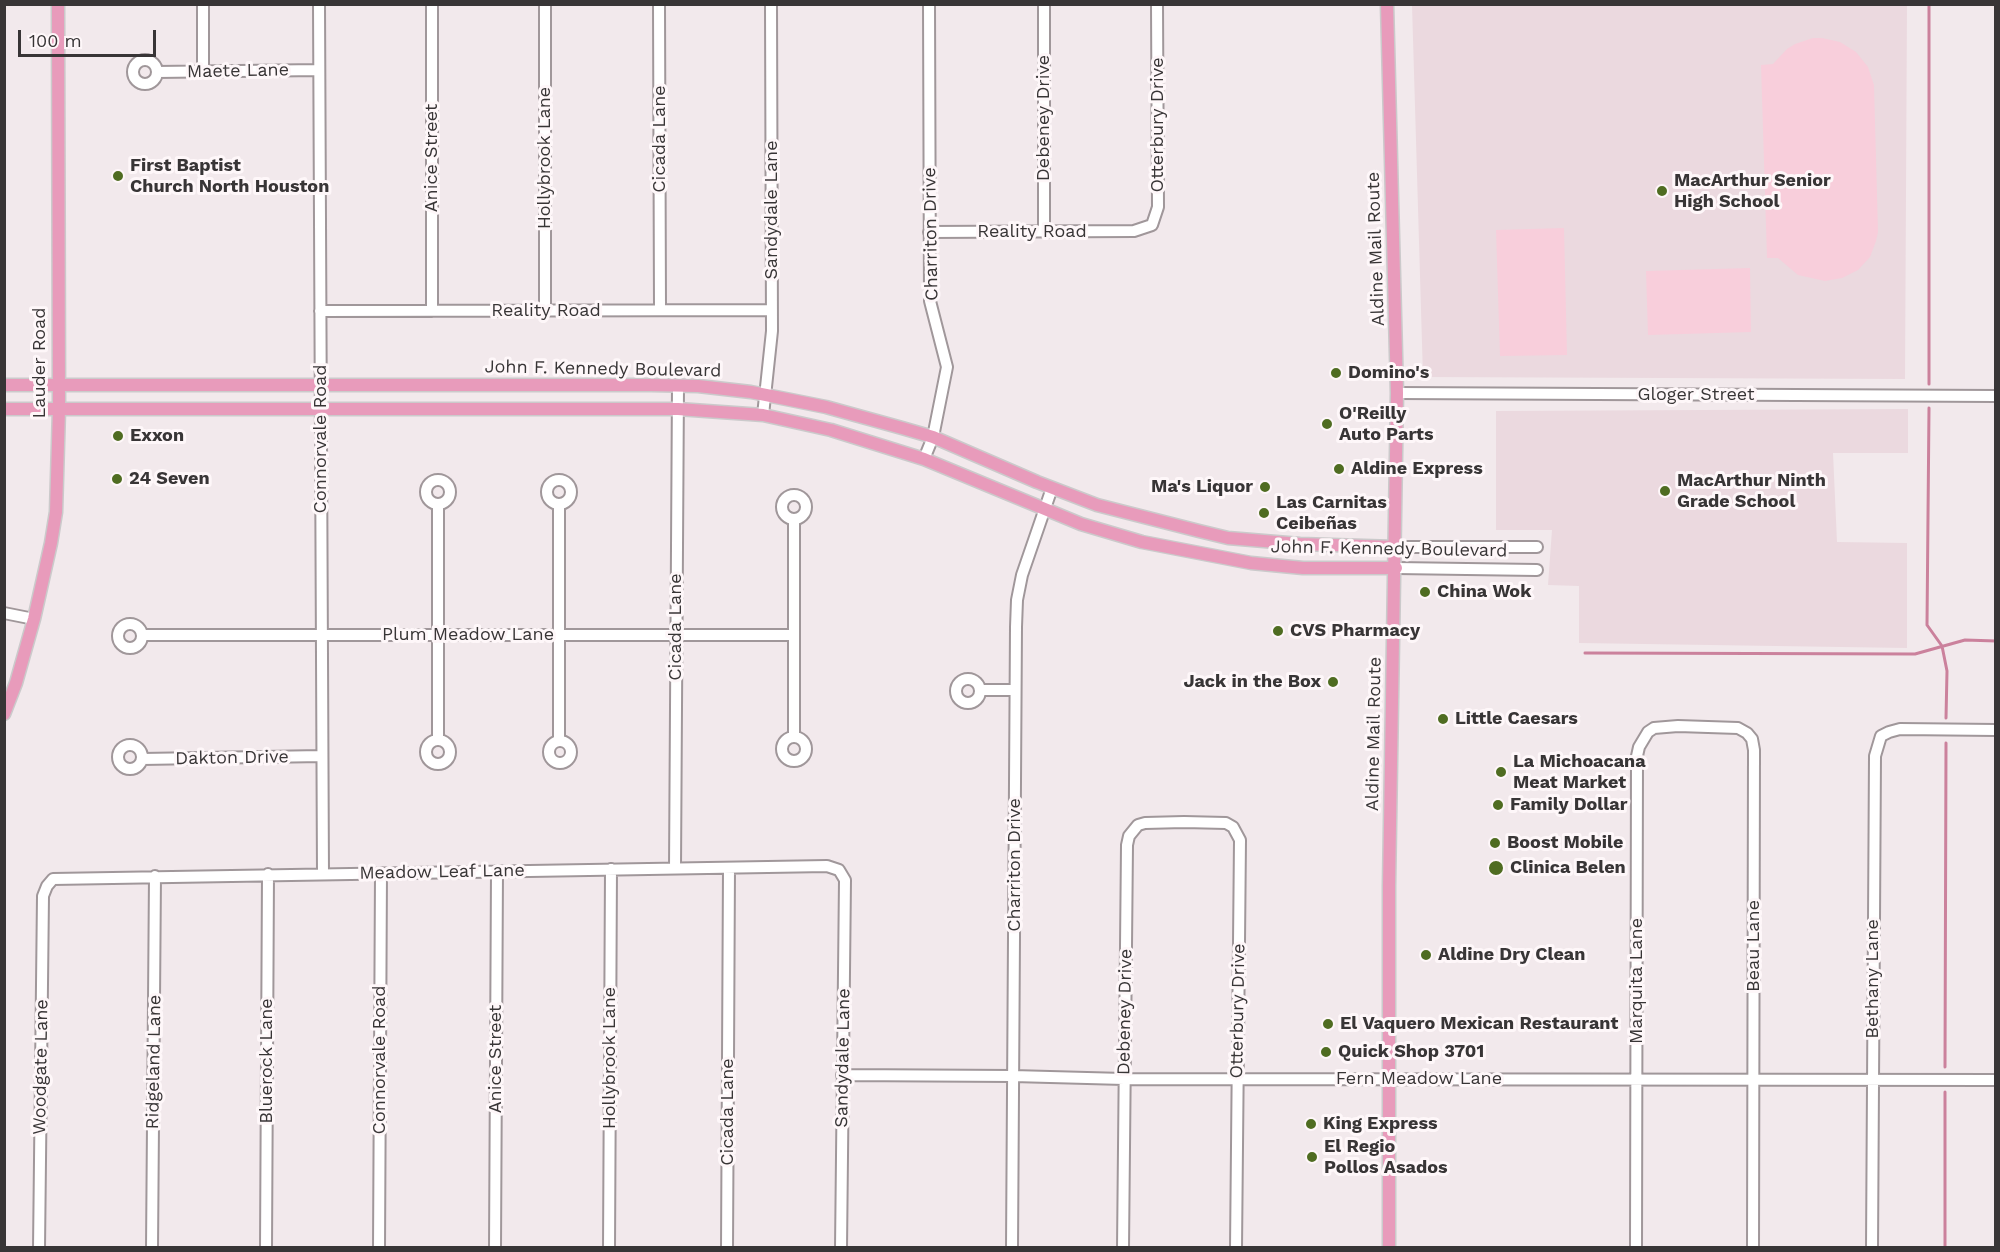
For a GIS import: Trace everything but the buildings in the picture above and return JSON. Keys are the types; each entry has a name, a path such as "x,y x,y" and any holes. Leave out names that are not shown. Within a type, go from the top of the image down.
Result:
{"main road":[{"name":"Lauder Road","path":"4,714 16,683 34,619 56,512 59,409 58,4"},
{"name":"Aldine Mail Route","path":"1387,4 1397,393 1396,568 1389,886 1389,1248"},
{"name":"John F. Kennedy Boulevard","path":"4,385 698,386 766,395 881,421 933,437 1097,505 1224,537 1300,544 1396,547"},
{"name":"John F. Kennedy Boulevard","path":"4,409 678,409 763,415 831,430 924,459 1081,524 1142,542 1219,558 1303,568 1396,568"},
{"path":"1219,558 1224,537"}],"street":[{"path":"203,4 203,71"},
{"name":"Connorvale Road","path":"319,4 322,874"},
{"name":"Anice Street","path":"432,4 432,311"},
{"name":"Hollybrook Lane","path":"545,4 545,311"},
{"name":"Cicada Lane","path":"659,4 660,310"},
{"name":"Sandydale Lane","path":"763,415 772,332 771,4"},
{"name":"Charriton Drive","path":"924,459 933,437 947,367 930,301 929,4"},
{"name":"Debeney Drive","path":"1044,4 1044,232"},
{"name":"Otterbury Drive","path":"1134,231 1152,225 1158,207 1158,4"},
{"name":"Maete Lane","path":"157,72 319,70"},
{"name":"Reality Road","path":"929,232 1134,231"},
{"name":"Reality Road","path":"320,311 772,310"},
{"name":"Cicada Lane","path":"675,868 678,386"},
{"name":"Gloger Street","path":"1397,393 1995,396"},
{"name":"Charriton Drive","path":"1012,1248 1017,600 1022,575 1052,488"},
{"path":"438,504 438,740"},
{"path":"559,504 559,741"},
{"path":"794,519 794,737"},
{"name":"John F. Kennedy Boulevard","path":"1396,547 1537,547"},
{"name":"John F. Kennedy Boulevard","path":"1396,568 1537,570"},
{"path":"4,613 34,619"},
{"name":"Plum Meadow Lane","path":"142,635 793,635"},
{"path":"980,690 1016,690"},
{"name":"Marquita Lane","path":"1636,1248 1637,756 1639,747 1648,732 1662,727"},
{"name":"Beau Lane","path":"1662,727 1738,728 1747,732 1752,739 1755,761 1753,1248"},
{"name":"Bethany Lane","path":"1872,1248 1875,756 1881,736 1889,732 1904,729 1995,730"},
{"name":"Dakton Drive","path":"142,759 322,756"},
{"name":"Debeney Drive","path":"1123,1248 1127,845 1129,836 1138,825 1184,822"},
{"name":"Otterbury Drive","path":"1184,822 1226,823 1233,827 1240,840 1236,1248"},
{"name":"Meadow Leaf Lane","path":"47,886 53,879 63,877 827,866 840,870"},
{"name":"Cicada Lane","path":"727,1248 729,868"},
{"name":"Hollybrook Lane","path":"609,1248 611,869"},
{"name":"Sandydale Lane","path":"840,870 844,880 841,1248"},
{"name":"Anice Street","path":"495,1248 496,871"},
{"name":"Connorvale Road","path":"380,1248 381,873"},
{"name":"Bluerock Lane","path":"266,1248 268,874"},
{"name":"Ridgeland Lane","path":"152,1248 155,876"},
{"name":"Woodgate Lane","path":"39,1248 43,896 47,886"},
{"name":"Fern Meadow Lane","path":"843,1076 1013,1076 1124,1079 1995,1080"}],"shaded area":[{"name":"MacArthur Senior High School","path":"1412,5 1907,5 1905,379 1423,377"},
{"path":"1813,38 1840,42 1856,52 1868,67 1874,85 1878,232 1876,241 1870,257 1858,270 1842,278 1825,281 1798,275 1778,258 1767,258 1761,65 1773,64 1787,49"},
{"path":"1564,228 1567,355 1500,356 1496,230"},
{"path":"1750,268 1751,332 1648,335 1646,271"},
{"name":"MacArthur Ninth Grade School","path":"1908,409 1908,453 1833,453 1837,542 1907,543 1907,648 1579,643 1579,586 1548,585 1552,530 1496,530 1496,411"}],"waterway":[{"path":"1929,4 1929,384"},
{"path":"1929,408 1927,625 1942,646 1947,671 1946,718"},
{"path":"1585,653 1915,654 1965,640 1996,641"},
{"path":"1945,1067 1946,743"},
{"path":"1945,1092 1945,1248"}],"place":[{"name":"First Baptist Church North Houston","path":"118,176"},
{"name":"MacArthur Senior High School","path":"1662,191"},
{"name":"Domino's","path":"1336,373"},
{"name":"O'Reilly Auto Parts","path":"1327,424"},
{"name":"Exxon","path":"118,436"},
{"name":"Aldine Express","path":"1339,469"},
{"name":"24 Seven","path":"117,479"},
{"name":"Ma's Liquor","path":"1265,487"},
{"name":"MacArthur Ninth Grade School","path":"1665,491"},
{"name":"Las Carnitas Ceibeñas","path":"1264,513"},
{"name":"China Wok","path":"1425,592"},
{"name":"CVS Pharmacy","path":"1278,631"},
{"name":"Jack in the Box","path":"1333,682"},
{"name":"Little Caesars","path":"1443,719"},
{"name":"La Michoacana Meat Market","path":"1501,772"},
{"name":"Family Dollar","path":"1498,805"},
{"name":"Boost Mobile","path":"1495,843"},
{"name":"Clinica Belen","path":"1496,868"},
{"name":"Aldine Dry Clean","path":"1426,955"},
{"name":"El Vaquero Mexican Restaurant","path":"1328,1024"},
{"name":"Quick Shop 3701","path":"1326,1052"},
{"name":"King Express","path":"1311,1124"},
{"name":"El Regio Pollos Asados","path":"1312,1157"}]}
